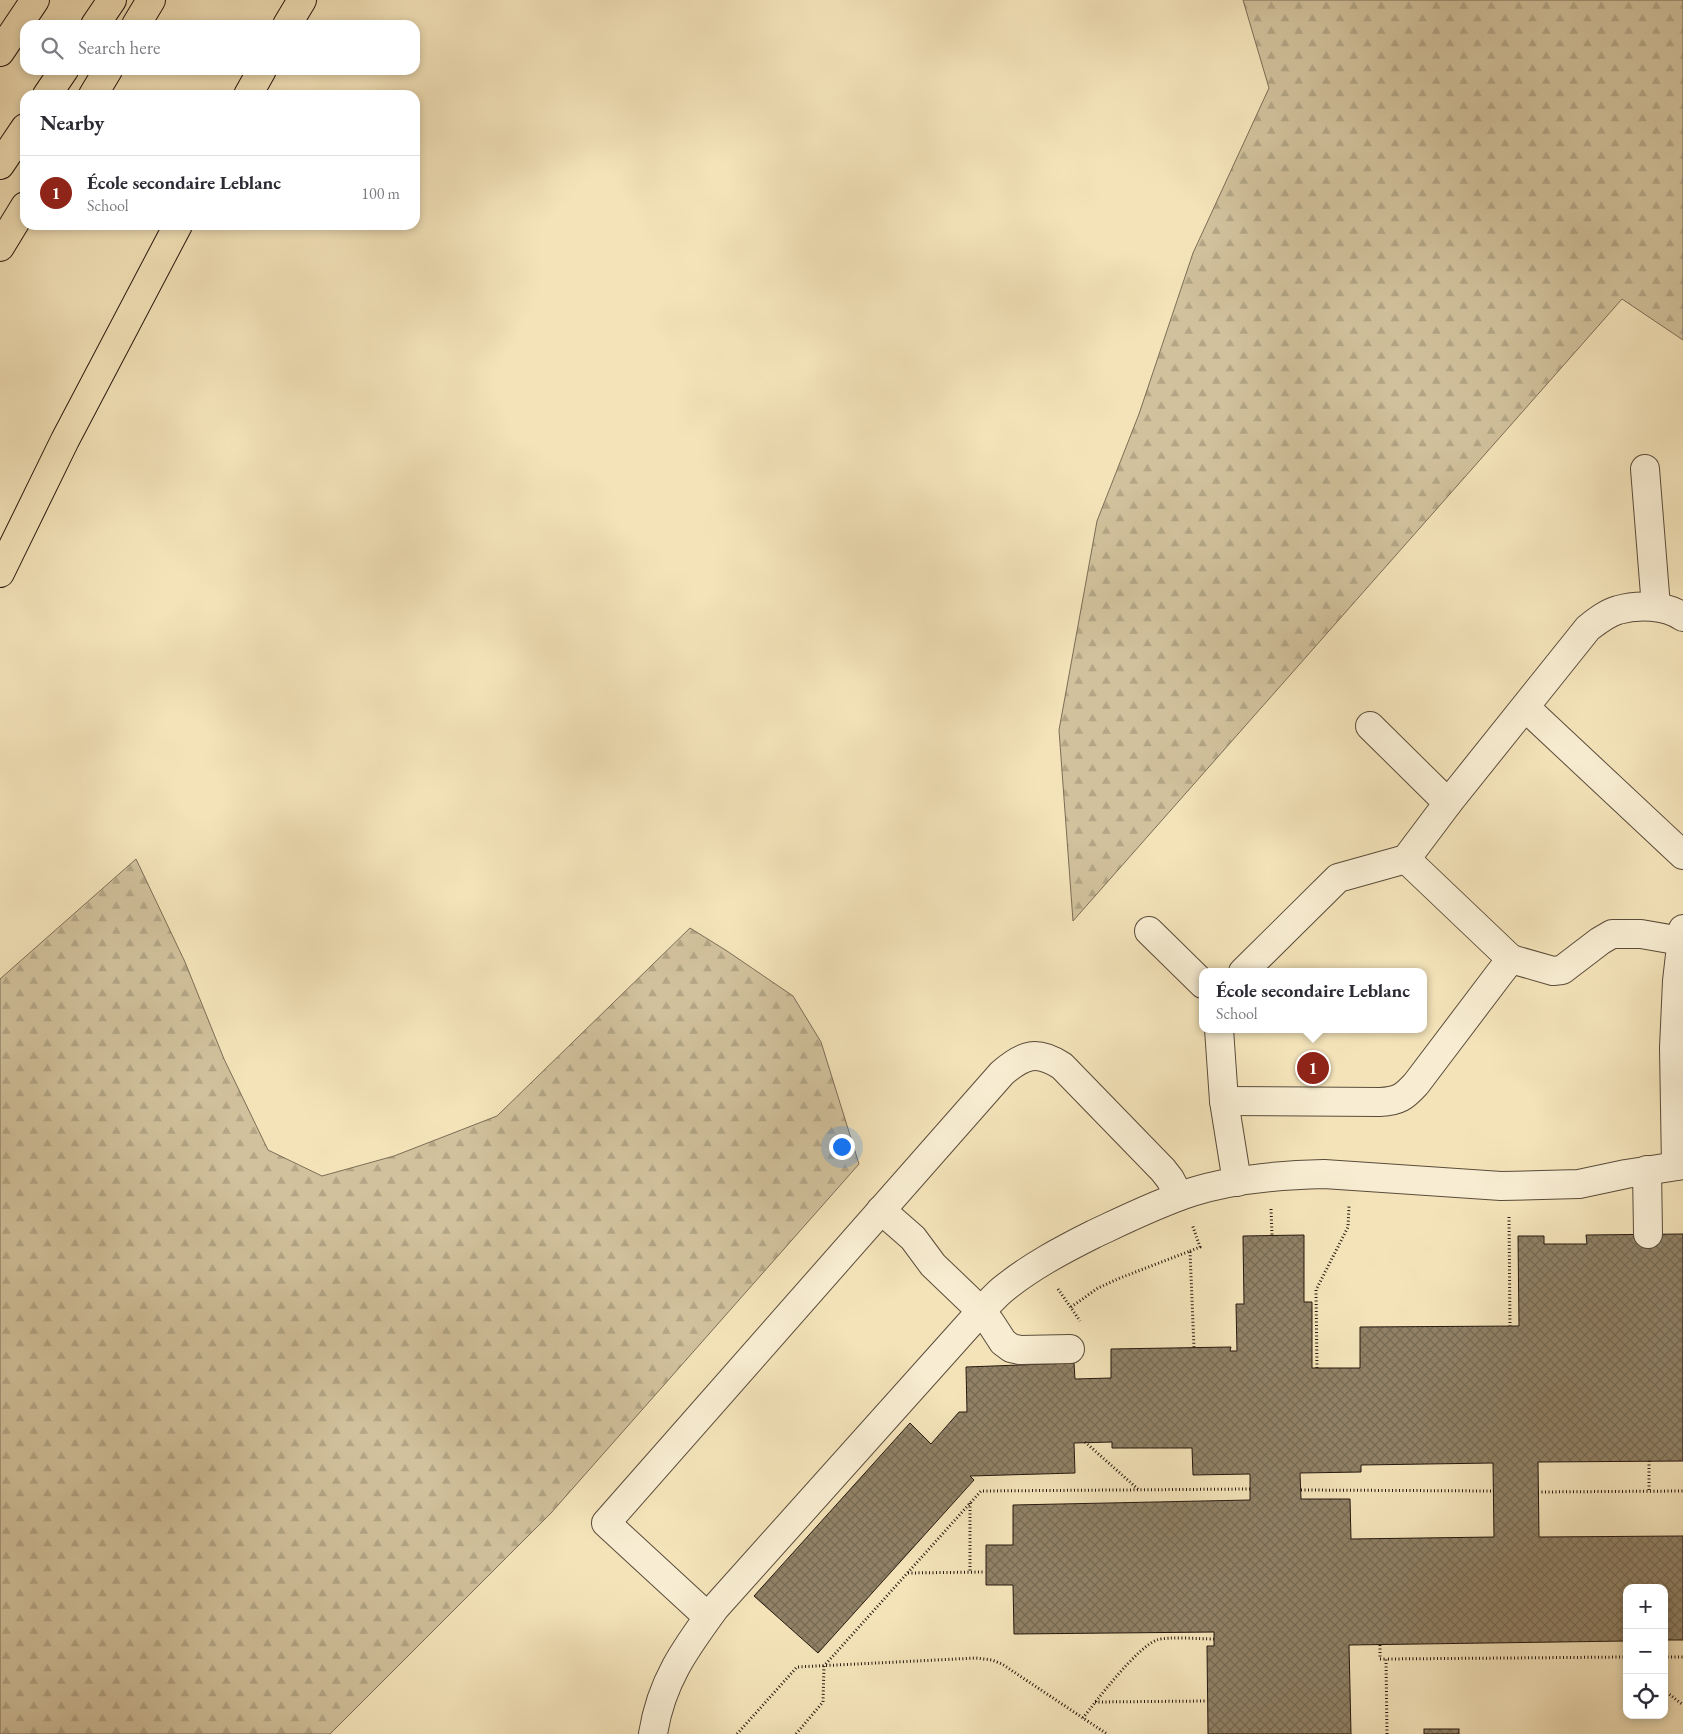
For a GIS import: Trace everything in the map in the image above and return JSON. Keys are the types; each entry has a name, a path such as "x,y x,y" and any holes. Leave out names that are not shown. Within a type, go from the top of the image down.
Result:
{"highway":[{"path":"22,20 35,0"},
{"path":"98,20 112,0"},
{"path":"139,20 151,0"},
{"path":"290,20 302,0"},
{"path":"0,52 20,22"},
{"path":"50,90 61,75"},
{"path":"96,90 105,75"},
{"path":"251,90 259,75"},
{"path":"0,165 20,135"},
{"path":"0,247 20,214"},
{"path":"0,573 74,424 175,230"}],"lane":[{"path":"1645,469 1656,607"},
{"path":"1247,968 1338,878 1406,859 1448,803 1526,708 1588,628 1600,619 1618,610 1656,607 1676,612 1683,617"},
{"path":"1526,708 1683,855"},
{"path":"1370,726 1448,803"},
{"path":"653,1734 661,1696 672,1672 687,1646 708,1617 981,1311 1002,1290 1052,1256 1123,1220 1179,1196 1209,1187 1237,1182 1295,1174 1324,1174 1501,1186 1579,1184 1680,1165 1674,1048 1676,981 1682,935 1612,934 1562,970 1553,971 1511,959 1406,859"},
{"path":"1149,931 1199,980"},
{"path":"1224,1101 1380,1102 1392,1101 1404,1096 1416,1084 1511,959"},
{"path":"1219,1033 1224,1101 1237,1182"},
{"path":"708,1617 606,1523 1002,1073 1014,1063 1024,1058 1037,1055 1050,1058 1067,1070 1163,1170 1179,1196"},
{"path":"1647,1170 1648,1234"},
{"path":"882,1210 913,1238 933,1265 981,1311 1003,1342 1011,1348 1020,1350 1070,1349"}],"path":[{"path":"1317,1368 1316,1290 1348,1227 1349,1204"},
{"path":"1271,1208 1272,1236"},
{"path":"1071,1307 1098,1288 1200,1247 1192,1223"},
{"path":"1509,1236 1510,1326"},
{"path":"1190,1251 1194,1348"},
{"path":"1085,1442 1139,1490"},
{"path":"1649,1461 1649,1491"},
{"path":"796,1734 823,1702 824,1666 982,1491 1250,1489"},
{"path":"1301,1490 1494,1491"},
{"path":"1538,1492 1683,1491"},
{"path":"970,1503 970,1572"},
{"path":"908,1572 985,1572"},
{"path":"1083,1718 1095,1702 1148,1644 1159,1640 1214,1639"},
{"path":"1380,1644 1380,1659 1623,1658"},
{"path":"1668,1657 1683,1657"},
{"path":"737,1734 797,1667 976,1658 992,1660 1008,1668 1107,1734"},
{"path":"1386,1659 1387,1734"},
{"path":"1668,1693 1683,1705"},
{"path":"1095,1702 1207,1701"}],"green space":[{"path":"1243,0 1683,0 1683,340 1622,299 1073,921 1059,730 1097,521 1139,414 1193,253 1269,88"},
{"path":"136,859 185,962 224,1059 268,1150 322,1176 394,1156 497,1116 690,928 793,996 821,1042 859,1164 551,1513 330,1734 0,1734 0,979"}],"building":[{"path":"1683,1234 1683,1461 1538,1462 1539,1537 1683,1536 1683,1640 1668,1640 1668,1584 1623,1584 1623,1641 1349,1645 1351,1734 1208,1734 1207,1646 1214,1646 1214,1632 1014,1634 1013,1585 986,1585 986,1545 1013,1545 1013,1505 1250,1500 1250,1474 1193,1475 1192,1448 1112,1448 1112,1442 1074,1443 1075,1473 970,1476 974,1480 818,1653 754,1596 910,1423 931,1444 959,1412 967,1412 966,1367 1074,1363 1075,1379 1111,1378 1111,1349 1231,1347 1230,1351 1237,1351 1236,1304 1244,1304 1243,1236 1304,1235 1304,1302 1312,1302 1312,1368 1360,1368 1360,1327 1519,1326 1518,1236 1544,1236 1544,1244 1587,1244 1586,1235","holes":["1493,1463 1494,1537 1351,1539 1350,1499 1301,1499 1300,1473 1361,1472 1361,1465"]},
{"path":"1424,1729 1459,1729 1459,1734 1424,1734"}],"place":[{"name":"École secondaire Leblanc","path":"1313,1068"}]}
